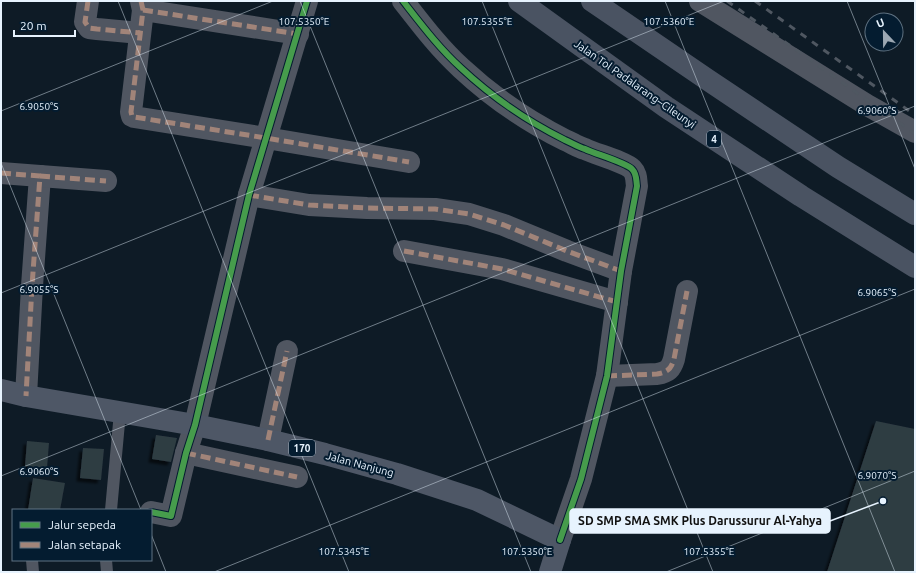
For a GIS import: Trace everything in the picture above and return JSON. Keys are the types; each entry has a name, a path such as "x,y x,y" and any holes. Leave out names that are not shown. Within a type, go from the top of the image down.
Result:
{"highway":[{"name":"Jalan Tol Padalarang–Cileunyi","path":"519,1 666,107 801,196 915,267"},
{"path":"592,1 838,167 915,214"}],"main road":[{"name":"Jalan Nanjung","path":"1,390 26,396 195,424 325,454 397,474 477,500 560,540"},
{"path":"550,572 560,540"}],"street":[{"path":"88,1 86,22 89,28 140,33"},
{"path":"152,512 170,516 195,424 250,195 307,1"},
{"path":"403,1 429,33 460,67 492,95 518,114 548,131 582,148 624,164 631,168 635,173 637,186 621,271 607,376 581,479 560,540"},
{"path":"700,1 868,105 915,132"},
{"path":"298,34 142,6 131,112 132,116 134,118 409,162"},
{"path":"1,173 106,181"},
{"path":"26,396 40,176"},
{"path":"250,195 309,204 367,208 435,209 468,214 504,225 621,271"},
{"path":"404,251 502,269 617,302"},
{"path":"607,376 657,374 664,373 669,370 674,359 687,291"},
{"path":"268,440 287,351"},
{"path":"186,453 297,477"}],"lane":[{"path":"111,509 120,412"},
{"path":"32,561 33,572"},
{"path":"106,561 106,572"}],"building":[{"path":"876,421 915,429 915,572 827,572"},
{"path":"156,435 177,438 171,462 152,459"},
{"path":"27,441 49,443 47,468 25,466"},
{"path":"83,448 104,449 101,480 80,478"},
{"path":"33,478 65,483 60,509 28,509"}],"railway":[{"path":"727,1 915,134"},
{"path":"755,1 915,115"}],"marked path":[{"path":"88,1 85,22 89,28 140,33"},
{"path":"141,1 143,10 131,112 132,116 409,162"},
{"path":"143,10 298,34"},
{"path":"1,173 40,176 26,396"},
{"path":"40,176 106,181"},
{"path":"249,195 309,205 435,209 469,214 504,225 621,271"},
{"path":"404,251 502,269 617,302"},
{"path":"607,376 657,374 668,370 674,359 687,291"},
{"path":"268,440 287,351"},
{"path":"186,453 297,477"}],"cycle path":[{"path":"152,512 171,516 186,453 195,425 249,195 307,1"},
{"path":"403,1 430,36 445,52 473,79 498,99 537,125 565,140 628,166 636,175 637,186 621,271 607,376 581,479 560,540"}],"place":[{"name":"SD SMP SMA SMK Plus Darussurur Al-Yahya","path":"883,501"}]}
